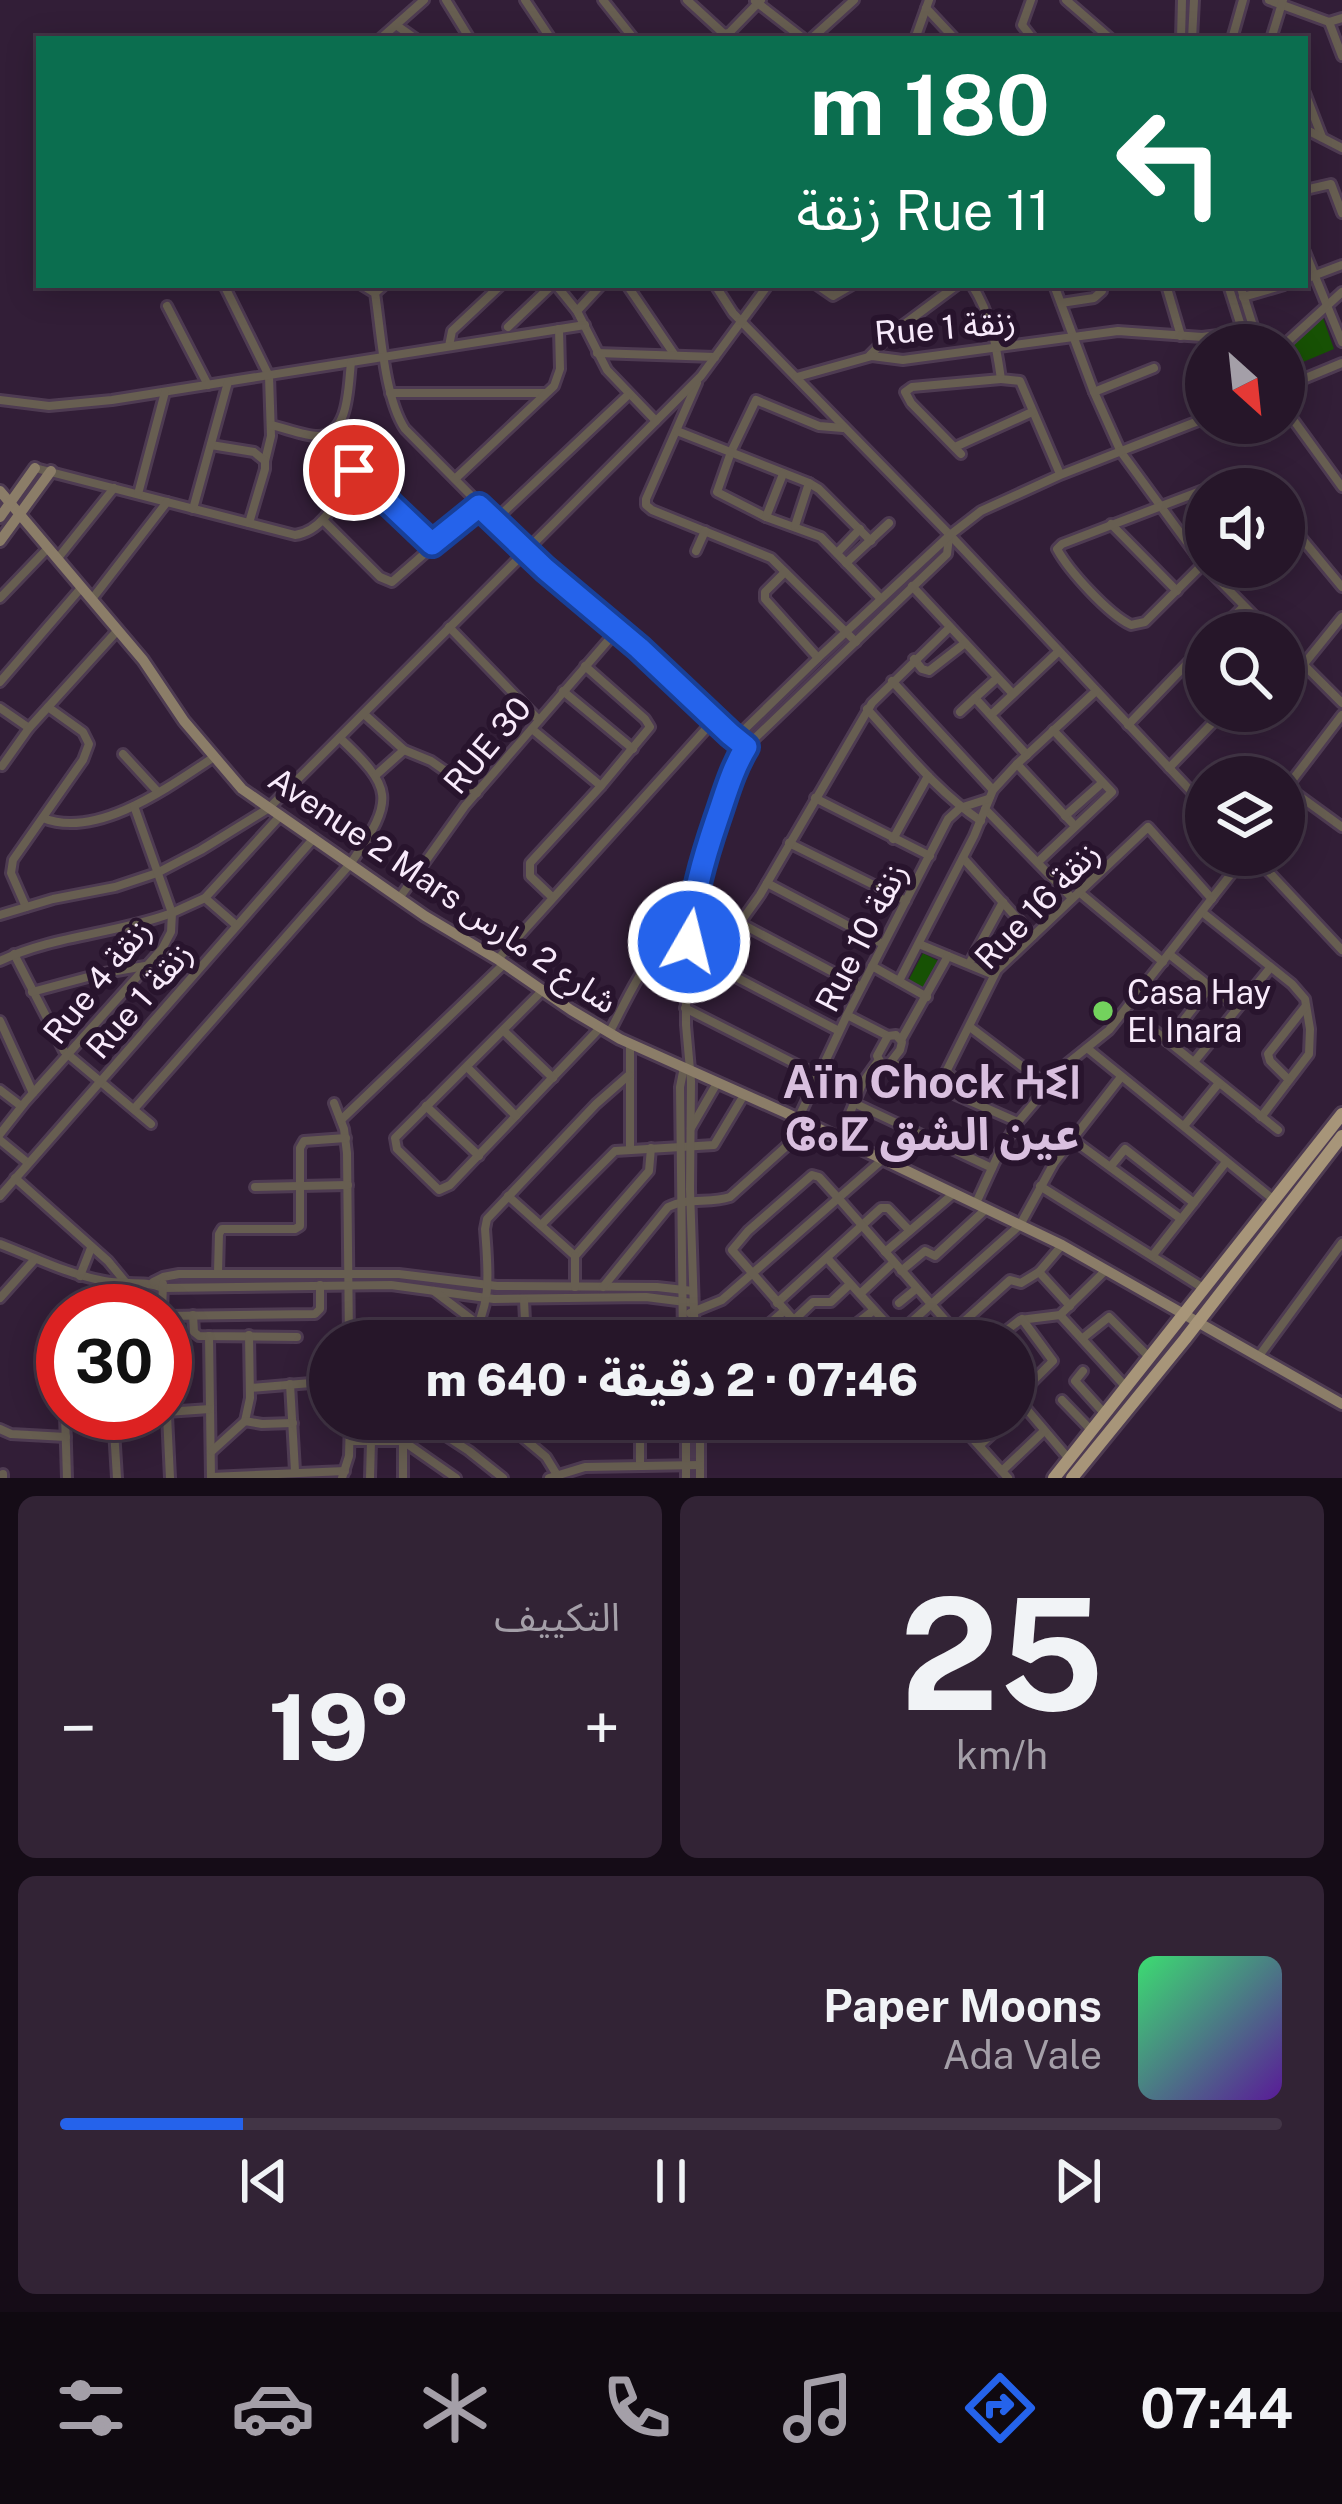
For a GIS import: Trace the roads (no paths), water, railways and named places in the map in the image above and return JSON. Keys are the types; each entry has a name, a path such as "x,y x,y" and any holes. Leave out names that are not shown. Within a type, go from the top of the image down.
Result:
{"main road":[{"path":"1054,1478 1342,1114"},
{"path":"1072,1478 1342,1136"}],"street":[{"path":"383,36 424,0"},
{"path":"446,0 468,36"},
{"path":"524,0 549,36"},
{"path":"603,0 632,36"},
{"path":"688,0 724,34 757,1 804,36"},
{"path":"812,36 854,0"},
{"path":"1031,0 1022,25 1031,36"},
{"path":"1066,0 1108,36"},
{"path":"1181,36 1182,0"},
{"path":"1192,36 1194,0"},
{"path":"1233,36 1244,0"},
{"path":"1269,0 1330,22 1342,17"},
{"path":"1272,36 1282,2"},
{"path":"915,36 928,4 954,36"},
{"path":"1330,22 1342,56"},
{"path":"396,25 412,36"},
{"path":"1308,101 1322,137"},
{"path":"1308,130 1342,148"},
{"path":"1308,182 1316,186"},
{"path":"1308,189 1327,183 1342,213"},
{"path":"1308,258 1342,342"},
{"path":"1308,278 1342,265"},
{"path":"225,288 269,376 271,436 249,523"},
{"path":"367,288 375,293 391,393 405,429 525,550 746,747"},
{"path":"375,293 381,288"},
{"path":"449,346 455,328 498,288"},
{"path":"508,327 551,288"},
{"path":"557,288 577,311 607,370 656,421"},
{"path":"577,311 598,288"},
{"path":"629,288 675,356"},
{"path":"717,288 742,322 1185,785"},
{"path":"0,915 157,873 269,808 700,376 766,288"},
{"name":"Rue 1 زنقة","path":"821,288 832,296 847,288"},
{"path":"868,357 953,288"},
{"path":"974,288 989,317 1001,379"},
{"path":"1055,288 1121,452 1185,541"},
{"path":"1060,303 1094,298 1102,288"},
{"path":"1167,288 1181,336"},
{"path":"1229,288 1240,324"},
{"path":"1241,288 1252,324"},
{"path":"1243,297 1274,288"},
{"path":"1305,327 1342,292"},
{"path":"167,306 208,385"},
{"path":"0,400 49,406 165,392 585,326"},
{"path":"455,479 554,386 560,369 559,329"},
{"name":"Rue 1 زنقة","path":"797,376 868,357 903,360 1129,331 1185,336"},
{"path":"597,353 716,356"},
{"path":"271,424 318,436 330,432 346,407 351,363"},
{"path":"1305,378 1342,363"},
{"path":"1094,392 1154,368"},
{"path":"700,376 646,505 771,558 856,642"},
{"path":"1032,412 958,450 905,392 912,387 1020,381 1060,475"},
{"path":"194,509 228,382"},
{"path":"138,494 165,392"},
{"path":"391,393 548,393"},
{"path":"494,521 629,394"},
{"path":"844,428 819,426 756,400 717,492 821,537 881,599"},
{"path":"734,767 736,740 754,719 950,535 1000,501 1185,426"},
{"path":"677,431 809,483 871,542"},
{"path":"1305,436 1342,487"},
{"path":"211,445 254,452 265,461"},
{"path":"0,518 35,468 295,535 309,532 323,520 354,470 432,544"},
{"path":"0,541 51,471"},
{"path":"766,517 783,474"},
{"path":"795,526 809,483"},
{"path":"57,560 114,488"},
{"name":"Avenue 2 Mars شارع 2 مارس","path":"0,491 150,669 170,703 214,757 242,789 269,808 542,991 630,1044 687,1065 1062,1246 1342,1404"},
{"path":"1185,497 1057,549 1116,616 1130,625 1142,623 1185,583"},
{"path":"91,600 167,502"},
{"path":"323,520 387,583 397,580 479,506"},
{"path":"846,563 889,523"},
{"path":"1111,524 1177,591"},
{"path":"837,553 860,529"},
{"path":"696,550 705,531"},
{"path":"691,1129 686,1008 690,927 698,879 734,767 746,747 946,554 950,535"},
{"path":"1305,542 1342,586"},
{"path":"0,598 48,548"},
{"path":"784,572 765,598 818,658"},
{"path":"904,578 1013,694"},
{"path":"0,682 81,588"},
{"path":"1225,588 1248,612"},
{"path":"1238,612 1243,607"},
{"path":"1305,663 1342,617"},
{"path":"710,957 767,883 867,710 950,626"},
{"path":"449,627 535,724 601,786"},
{"name":"RUE 30","path":"400,897 476,793 618,629"},
{"path":"2,766 29,728 117,631"},
{"path":"914,659 929,671 965,643"},
{"path":"991,716 1059,651"},
{"path":"1305,665 1342,704"},
{"path":"552,897 530,876 529,866 650,725 585,666"},
{"path":"1128,725 1185,666"},
{"path":"960,712 998,678"},
{"path":"892,681 1038,862 1076,896 1237,1008"},
{"path":"563,692 633,749"},
{"path":"899,981 989,799 1027,754 1096,692"},
{"path":"976,698 1027,754"},
{"path":"26,907 10,867 89,744 83,732 48,706"},
{"path":"0,708 29,728"},
{"path":"867,710 960,808 981,821"},
{"path":"364,714 404,750 431,761 476,793"},
{"path":"1305,763 1342,716"},
{"path":"341,1120 500,962 552,897 715,720"},
{"path":"1038,862 1112,792 1053,730"},
{"path":"1168,768 1203,732"},
{"path":"134,1109 352,861 380,816 376,775 340,738"},
{"path":"376,775 404,750"},
{"path":"123,754 159,793"},
{"path":"43,818 77,823 134,806 214,757"},
{"path":"1017,764 1075,826"},
{"path":"893,839 928,776"},
{"path":"1065,816 1102,782"},
{"path":"815,798 930,856"},
{"path":"960,808 989,799"},
{"path":"1305,802 1342,826"},
{"path":"0,961 48,943 172,914 134,806"},
{"name":"Rue 10 زنقة","path":"804,1122 839,1030 948,819 960,808"},
{"name":"Rue 4 زنقة","path":"0,1137 21,1106 168,941 172,914 206,898 281,815"},
{"name":"Rue 16 زنقة","path":"938,1088 994,975 1148,827 1212,899"},
{"name":"Rue 1 زنقة","path":"0,1196 315,837"},
{"path":"789,843 905,901"},
{"path":"963,858 1033,936"},
{"path":"935,1256 982,1206 992,1168 1018,1122 1074,1058 1109,1030 1232,876"},
{"path":"1270,876 1342,950"},
{"path":"767,883 884,944"},
{"path":"206,898 236,925"},
{"name":"Rue 16 زنقة","path":"969,965 1003,902"},
{"path":"1202,911 1300,992 1306,1005 1309,1054 1261,1117"},
{"path":"740,923 861,987"},
{"path":"542,991 398,1135 395,1145 442,1190 605,1030 657,952 672,936 690,927"},
{"path":"919,944 994,975"},
{"path":"14,954 68,1055 151,1124"},
{"path":"878,1061 892,1061 900,1050 901,1040 948,956"},
{"path":"688,958 710,957 732,975 839,1030"},
{"path":"32,992 147,966"},
{"path":"872,966 927,997"},
{"path":"1194,1062 1270,968"},
{"path":"1167,1041 1210,987"},
{"path":"1289,1080 1268,1054 1306,1005"},
{"path":"686,1008 818,1076"},
{"path":"847,1015 901,1040"},
{"path":"0,1021 33,1093"},
{"path":"970,1027 1048,1086"},
{"path":"504,1030 553,1078"},
{"path":"1155,1031 1277,1130"},
{"path":"839,1139 887,1036"},
{"path":"630,1044 630,1148"},
{"path":"1,1053 12,1045"},
{"path":"1087,1048 1274,1200"},
{"path":"892,1061 904,1072 1018,1122"},
{"path":"687,1065 680,1087 691,1320"},
{"path":"467,1066 516,1116"},
{"path":"946,1072 982,1104"},
{"path":"480,1320 487,1286 485,1224 629,1075"},
{"path":"914,1320 1020,1225 1040,1186 1120,1077"},
{"path":"686,1148 691,1129 717,1083"},
{"path":"1184,1126 1219,1083"},
{"path":"0,1090 21,1106"},
{"path":"541,1226 618,1150 715,1144 744,1095"},
{"path":"334,1102 346,1138 349,1320"},
{"path":"854,1103 992,1168"},
{"path":"426,1106 478,1156"},
{"path":"602,1299 603,1287 664,1210 686,1201 733,1195 804,1122"},
{"path":"0,1137 28,1163"},
{"path":"218,1273 220,1231 299,1228 302,1143 346,1138"},
{"path":"1072,1139 1181,1219"},
{"path":"574,1287 574,1256 648,1172 651,1148"},
{"path":"1112,1166 1125,1149 1194,1203"},
{"path":"163,1282 432,1289 524,1300 658,1298 688,1308 716,1304 883,1160"},
{"path":"1153,1256 1226,1161"},
{"path":"792,1320 733,1246 816,1175 955,1328 1007,1283 1023,1283 1039,1272 1062,1246"},
{"path":"15,1178 128,1284"},
{"path":"256,1187 348,1185"},
{"path":"1040,1186 1205,1288"},
{"path":"885,1252 955,1193"},
{"path":"508,1196 574,1256"},
{"path":"770,1320 827,1258 885,1207 909,1230"},
{"path":"0,1244 80,1276 128,1284 218,1273 348,1273 425,1275 487,1286 687,1290"},
{"path":"1259,1356 1342,1244"},
{"path":"80,1276 92,1247"},
{"path":"901,1270 925,1251 944,1267"},
{"path":"827,1258 881,1320"},
{"path":"0,1298 35,1259"},
{"path":"860,1294 894,1262"},
{"path":"1022,1319 1060,1315 1106,1270"},
{"path":"1039,1272 1070,1306"},
{"path":"794,1320 813,1302 829,1303 850,1284"},
{"path":"297,1336 195,1334 193,1315 315,1314 320,1309 320,1285"},
{"path":"432,1289 471,1320"},
{"path":"899,1303 916,1289"},
{"path":"524,1300 525,1320"},
{"path":"686,1320 688,1308"},
{"path":"861,1320 874,1310"},
{"path":"1060,1315 1125,1386"},
{"path":"1083,1338 1109,1317 1148,1357"},
{"path":"211,1452 245,1421 249,1335"},
{"path":"209,1336 211,1478 295,1472 343,1475 350,1442 371,1441 403,1441 456,1478"},
{"path":"1035,1336 1054,1361 1035,1381"},
{"path":"1083,1371 1075,1381 1104,1413"},
{"path":"250,1388 309,1383"},
{"path":"290,1384 295,1472"},
{"path":"1062,1400 1091,1430"},
{"path":"192,1410 210,1409"},
{"path":"1035,1420 1069,1459"},
{"path":"245,1421 293,1423"},
{"path":"0,1429 36,1435"},
{"path":"975,1440 1005,1474 1044,1431"},
{"path":"0,1444 11,1434"},
{"path":"66,1440 67,1478"},
{"path":"114,1440 117,1478"},
{"path":"167,1440 170,1478"},
{"path":"453,1440 503,1478"},
{"path":"526,1440 546,1457 553,1476 585,1466 700,1465"},
{"path":"630,1478 638,1440"},
{"path":"686,1440 686,1478"},
{"path":"700,1440 700,1478"},
{"path":"980,1445 985,1440"},
{"path":"370,1478 371,1441"},
{"path":"403,1441 403,1478"}],"place":[{"name":"Casa Hay El Inara","path":"1103,1011"}],"district":[{"name":"Aïn Chock ⵄⵉⵏ ⵛⴰⵇ عين الشق","path":"932,1107"}]}
